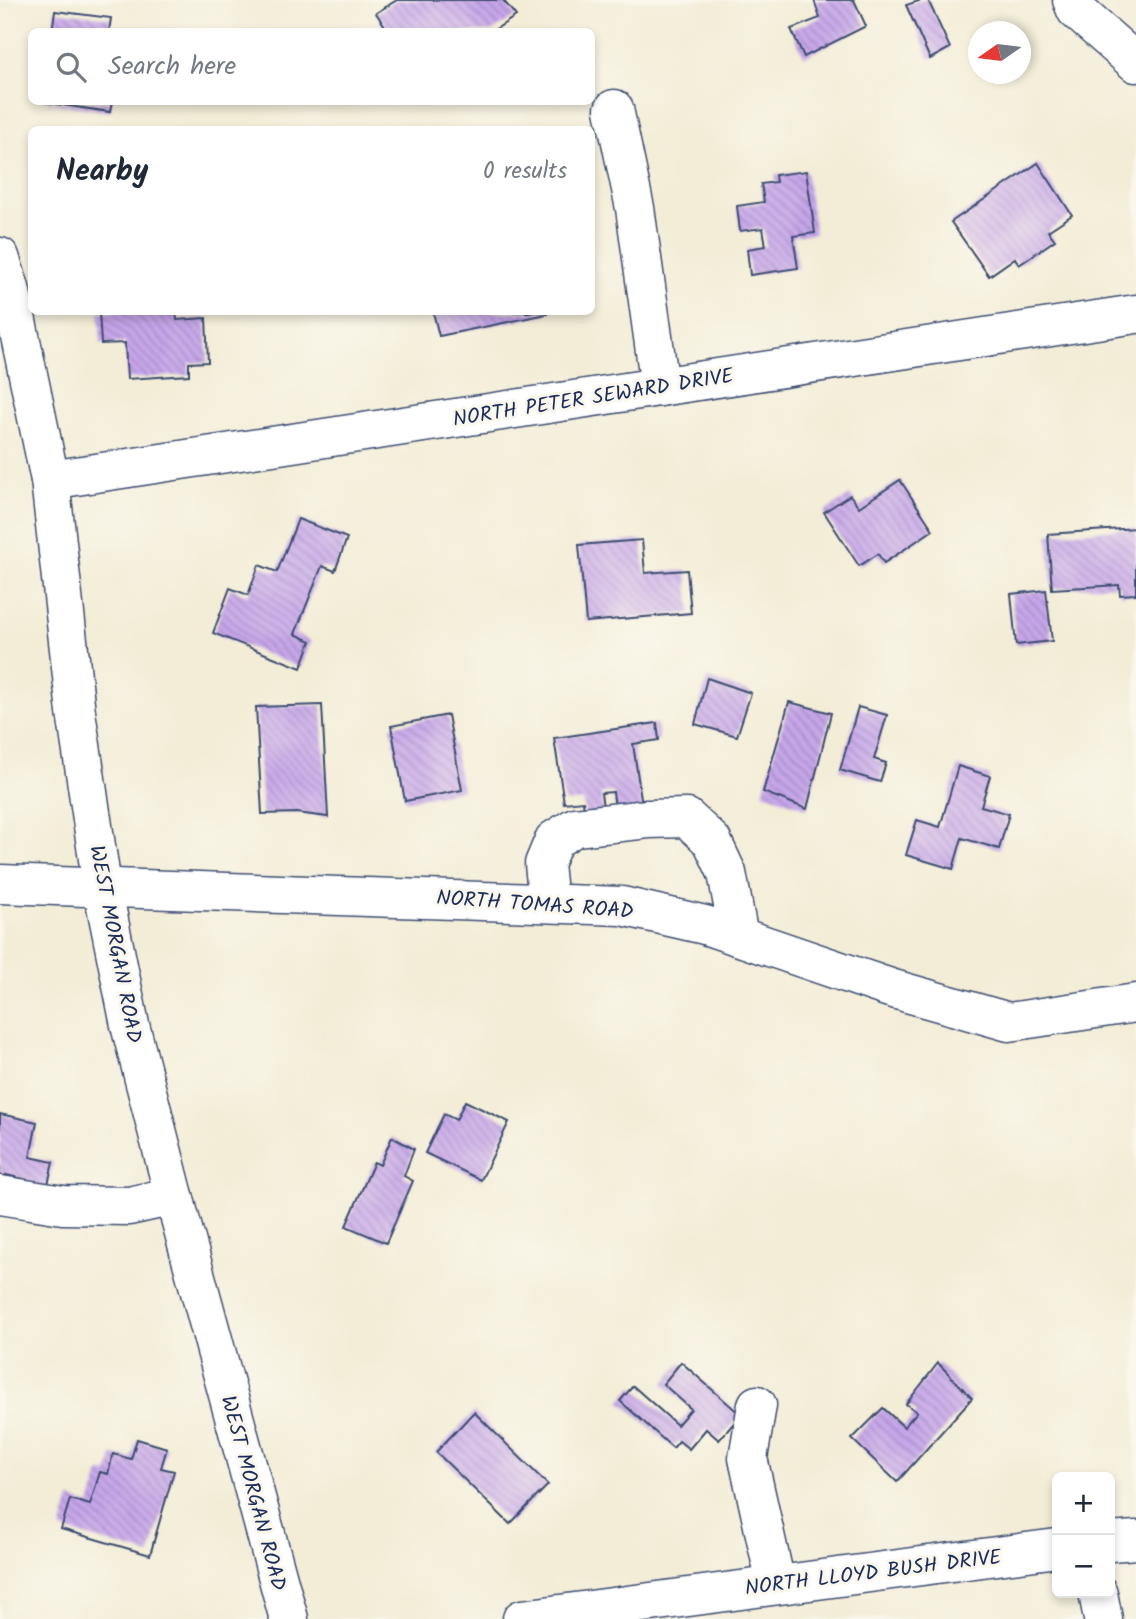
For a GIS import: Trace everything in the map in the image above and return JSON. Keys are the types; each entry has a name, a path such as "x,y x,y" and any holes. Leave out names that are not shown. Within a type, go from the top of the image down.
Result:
{"street":[{"path":"1072,0 1076,10 1136,63"},
{"path":"614,109 635,208 660,387"},
{"name":"WEST MORGAN ROAD","path":"0,257 10,288 50,480 76,712 102,886 130,1025 289,1619"},
{"name":"NORTH PETER SEWARD DRIVE","path":"50,480 1136,314"},
{"path":"548,902 544,864 554,839 575,827 648,819 687,818 712,841 727,873 738,937"},
{"name":"NORTH TOMAS ROAD","path":"0,884 622,906 705,925 890,988 1009,1022 1136,1003"},
{"path":"0,1195 63,1205 129,1206 174,1196"},
{"path":"757,1405 748,1458 776,1584"},
{"path":"1115,1542 1136,1540"},
{"name":"NORTH LLOYD BUSH DRIVE","path":"523,1619 568,1616 776,1584 1052,1549"},
{"path":"1099,1598 1103,1619"}],"building":[{"path":"397,0 503,0 516,16 497,28 386,28 376,13"},
{"path":"814,0 854,0 866,26 804,57 791,29 820,18"},
{"path":"928,0 950,48 930,59 906,5"},
{"path":"55,11 111,18 110,28 53,28"},
{"path":"62,105 111,105 110,112"},
{"path":"1038,163 1072,215 1048,231 1055,240 1019,265 1015,258 989,276 951,222"},
{"path":"806,171 815,233 793,236 798,268 750,275 747,249 766,246 763,228 740,231 737,206 764,202 761,184 776,182 775,175"},
{"path":"99,315 176,315 177,320 206,318 208,362 189,363 189,375 127,379 125,343 101,344"},
{"path":"434,315 542,315 439,336"},
{"path":"900,480 933,530 884,563 878,554 859,566 824,512 850,495 859,507"},
{"path":"298,519 347,538 335,571 322,566 295,634 311,641 301,668 213,633 230,588 248,595 259,565 277,572"},
{"path":"1136,528 1136,594 1120,595 1119,585 1052,589 1048,534"},
{"path":"642,540 645,573 687,570 691,613 586,622 579,545"},
{"path":"1046,590 1052,641 1016,645 1011,594"},
{"path":"707,678 751,693 737,736 695,724"},
{"path":"789,702 831,713 807,809 763,792"},
{"path":"322,705 328,817 297,813 262,814 256,707"},
{"path":"858,707 887,715 874,759 886,763 880,782 840,770"},
{"path":"448,715 462,790 405,801 391,726"},
{"path":"657,723 659,740 633,744 643,812 616,815 613,792 601,793 604,814 585,816 583,801 564,803 554,738"},
{"path":"958,766 990,776 981,806 1009,814 999,849 962,838 953,869 906,855 917,820 940,827"},
{"path":"465,1101 509,1122 481,1180 425,1153 444,1114 456,1120"},
{"path":"0,1114 37,1122 30,1157 53,1162 47,1189 23,1184 24,1179 6,1175 4,1185 0,1184"},
{"path":"392,1137 414,1149 404,1176 413,1181 386,1243 346,1226 374,1162 380,1165"},
{"path":"681,1362 741,1415 719,1440 706,1429 689,1449 679,1441 673,1448 620,1401 633,1386 677,1425 691,1409 663,1384"},
{"path":"938,1363 972,1398 897,1482 852,1439 883,1408 904,1427 917,1412 906,1404"},
{"path":"474,1412 548,1485 510,1524 436,1452"},
{"path":"137,1439 167,1448 161,1468 174,1471 150,1555 61,1529 70,1499 90,1505 100,1472 108,1474 113,1454 131,1459"}]}
